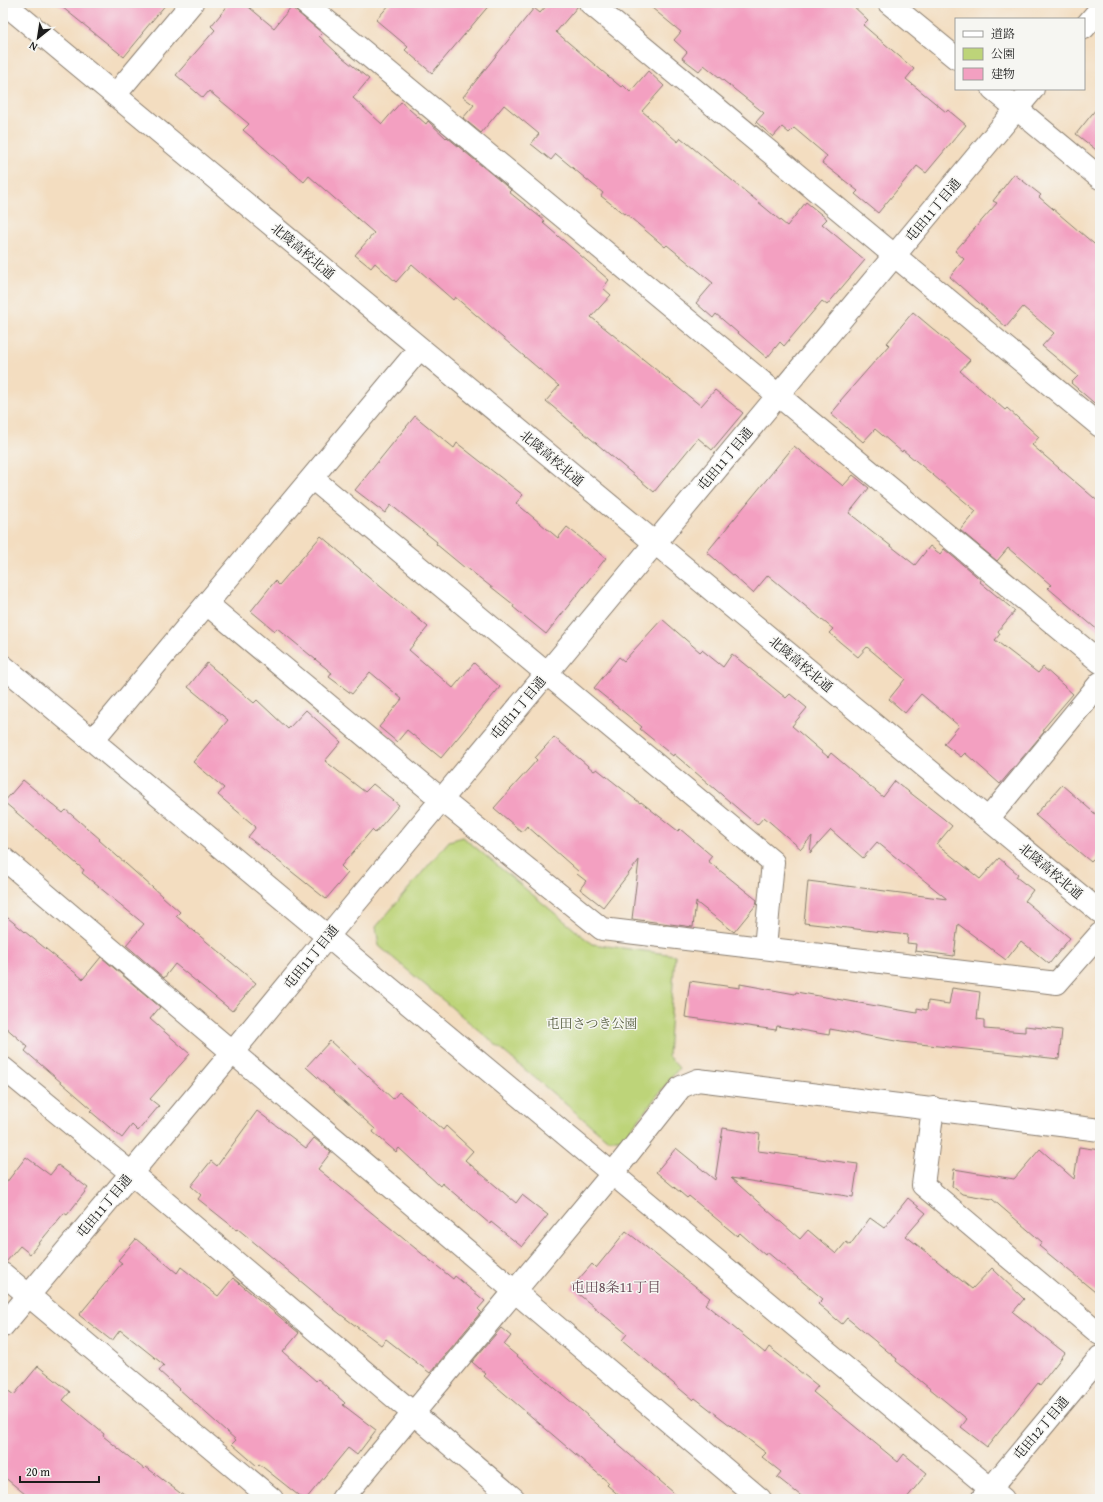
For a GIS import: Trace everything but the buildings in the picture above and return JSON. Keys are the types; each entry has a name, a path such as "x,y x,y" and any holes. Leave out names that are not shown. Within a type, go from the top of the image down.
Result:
{"street":[{"name":"北陵高校北通","path":"4,3 1100,912"},
{"path":"115,95 192,3"},
{"path":"305,3 1100,662"},
{"path":"590,3 1100,426"},
{"path":"889,3 955,57"},
{"path":"1085,27 1100,8"},
{"path":"994,90 1100,178"},
{"name":"屯田11丁目通","path":"3,1326 232,1053 1032,90"},
{"path":"92,741 420,348"},
{"path":"312,478 773,862 765,948"},
{"path":"206,604 442,800 602,929 1057,983 1100,934"},
{"path":"3,666 613,1173 992,1496"},
{"path":"988,819 1100,683"},
{"path":"3,858 760,1499"},
{"path":"3,1068 131,1173 514,1499"},
{"path":"342,1499 613,1173 681,1087 698,1080 934,1108 1100,1130"},
{"path":"934,1108 923,1185 1100,1334"},
{"path":"3,1274 272,1499"},
{"name":"屯田12丁目通","path":"992,1496 1100,1357"}],"green space":[{"name":"屯田さつき公園","path":"463,837 592,944 675,955 668,1056 679,1068 623,1139 607,1139 379,946 376,927 449,841"}],"district":[{"name":"屯田8条11丁目","path":"616,1287"}]}
